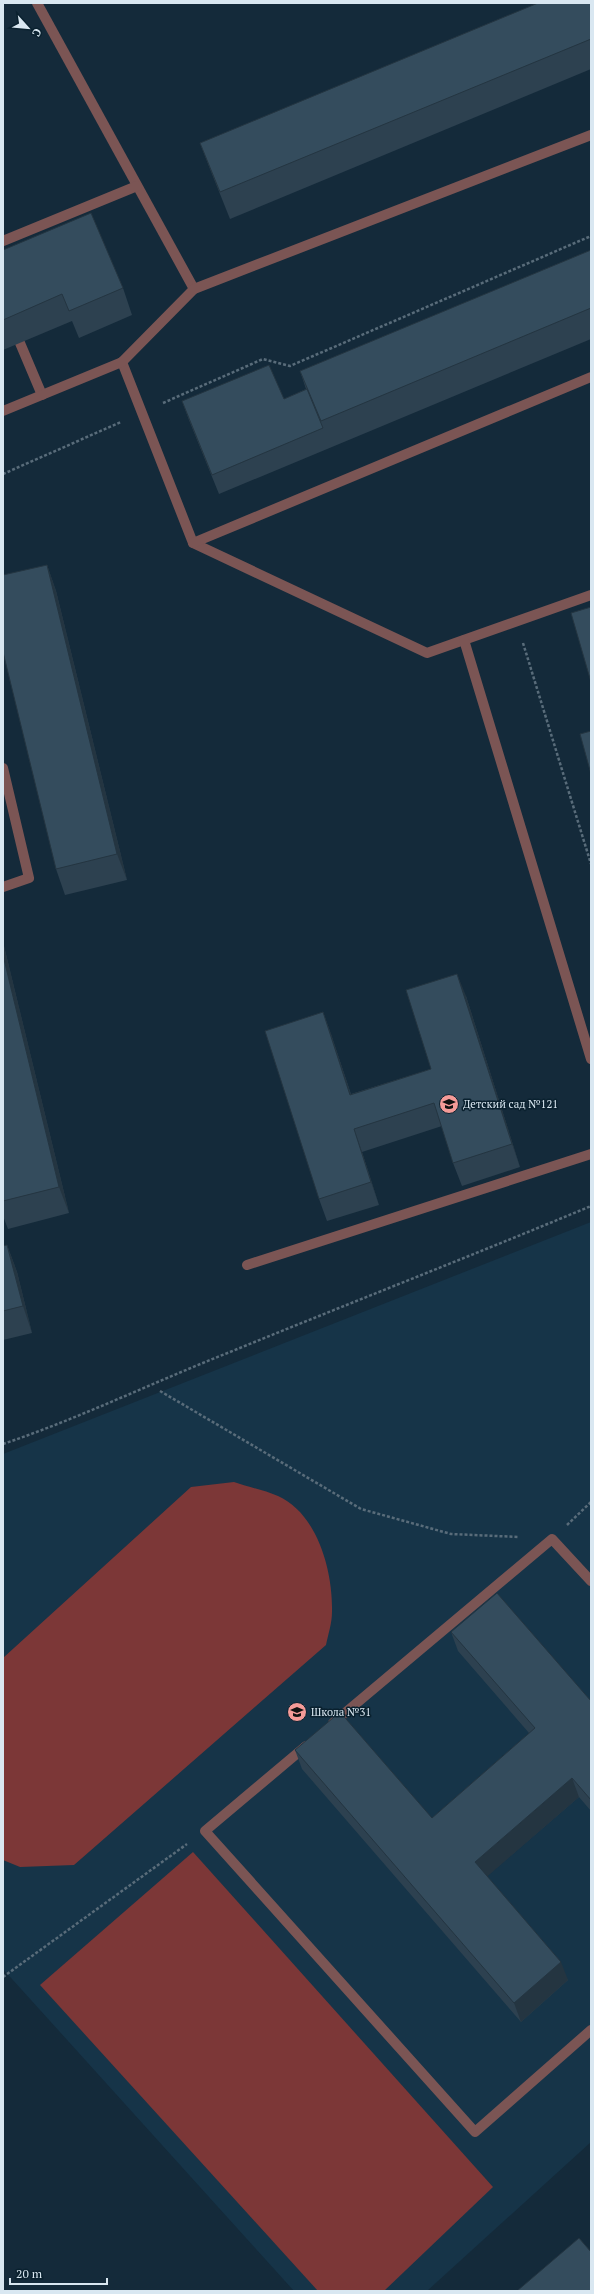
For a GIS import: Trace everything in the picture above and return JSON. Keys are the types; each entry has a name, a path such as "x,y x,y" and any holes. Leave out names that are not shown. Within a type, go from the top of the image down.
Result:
{"street":[{"path":"37,3 194,289"},
{"path":"3,411 122,362 194,289 591,135"},
{"path":"3,241 137,186"},
{"path":"20,343 42,395"},
{"path":"122,362 193,543 427,653 591,596"},
{"path":"193,543 591,377"},
{"path":"464,640 591,1059"},
{"path":"3,768 28,878 3,887"},
{"path":"247,1265 591,1154"},
{"path":"326,1729 552,1538 591,1581"},
{"path":"314,1739 205,1831 475,2132 591,2030"}],"path":[{"path":"3,474 263,360 290,366 591,236"},
{"path":"516,621 591,864"},
{"path":"3,1444 42,1430 229,1352 455,1263 591,1206"},
{"path":"160,1391 362,1509 451,1534 552,1538 591,1502"},
{"path":"3,1977 205,1831"}],"shaded area":[{"name":"Школа №31","path":"591,1222 591,2142 427,2291 294,2291 3,1969 3,1454"},
{"path":"234,1482 278,1496 292,1505 303,1516 313,1530 326,1562 332,1596 332,1612 326,1645 74,1865 20,1867 3,1860 3,1658 191,1487"},
{"path":"193,1852 493,2187 384,2291 318,2291 40,1985"}],"building":[{"path":"538,3 591,3 591,39 220,192 200,143"},
{"path":"91,213 123,288 69,311 62,294 3,320 3,250"},
{"path":"591,250 591,308 321,421 300,371"},
{"path":"269,365 284,399 307,389 323,428 212,475 182,401"},
{"path":"47,565 117,854 56,869 3,652 3,575"},
{"path":"591,607 591,682 571,613"},
{"path":"591,731 591,774 580,734"},
{"path":"3,955 59,1187 3,1201"},
{"name":"Детский сад №121","path":"457,974 512,1144 453,1163 434,1103 354,1129 371,1182 319,1199 265,1031 323,1012 350,1095 431,1069 406,990"},
{"path":"7,1245 23,1306 3,1311 3,1246"},
{"path":"497,1593 591,1701 591,1800 572,1778 475,1862 561,1962 514,2003 295,1750 340,1712 432,1818 535,1728 451,1632"},
{"path":"579,2238 591,2252 591,2291 517,2291"}],"place":[{"name":"Детский сад №121","path":"449,1104"},
{"name":"Школа №31","path":"297,1712"}]}
